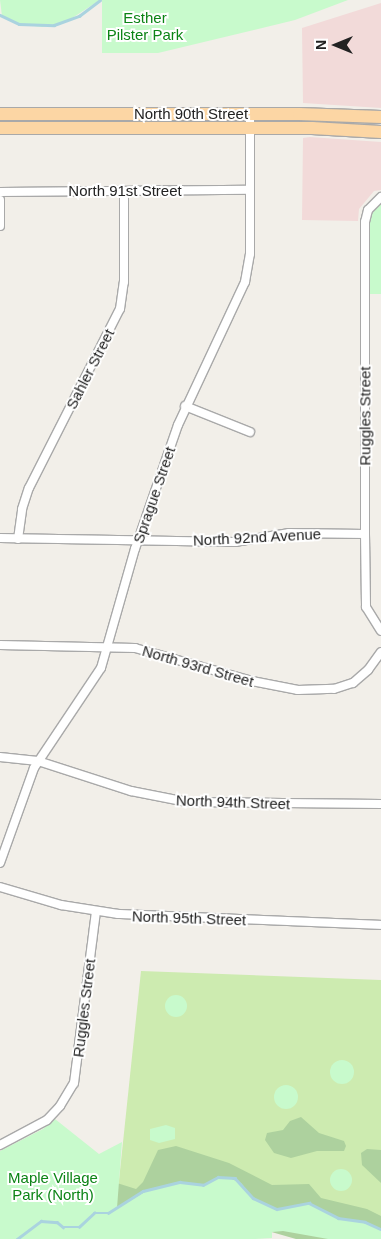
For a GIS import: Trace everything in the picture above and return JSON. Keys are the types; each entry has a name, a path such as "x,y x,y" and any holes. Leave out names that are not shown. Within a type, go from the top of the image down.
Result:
{"main road":[{"name":"North 90th Street","path":"0,114 250,114 381,117"},
{"name":"North 90th Street","path":"0,128 250,128 381,132"}],"street":[{"name":"Sprague Street","path":"0,863 38,761 92,684 107,647 138,540 185,406 245,282 250,254 250,114"},
{"name":"North 91st Street","path":"0,192 250,190"},
{"name":"Sahler Street","path":"18,538 22,509 29,488 120,308 124,282 124,191"},
{"name":"Ruggles Street","path":"378,199 368,210 365,222 365,534 366,607 381,631"},
{"path":"0,200 0,226"},
{"path":"185,406 250,432"},
{"name":"North 92nd Avenue","path":"0,538 235,542 289,533 365,534"},
{"name":"North 93rd Street","path":"0,645 107,647 155,651 252,681 298,690 334,689 353,683 368,670 381,652"},
{"name":"North 94th Street","path":"0,756 38,761 131,791 187,802 381,804"},
{"name":"North 95th Street","path":"0,887 48,902 96,912 381,925"},
{"name":"Ruggles Street","path":"0,1145 40,1124 63,1102 78,1067 96,912"}],"shaded area":[{"path":"381,3 381,108 303,103 302,28"},
{"path":"303,138 381,142 381,190 374,191 359,209 358,221 302,220"}],"green space":[{"name":"Esther Pilster Park","path":"0,0 100,0 66,22 42,27 19,24 2,16"},
{"name":"Esther Pilster Park","path":"102,0 348,0 295,20 158,53 102,53"},
{"path":"381,202 381,294 369,294 369,216"},
{"path":"141,971 381,980 381,1229 116,1209"},
{"path":"172,995 180,995 187,1002 187,1010 180,1017 172,1017 165,1010 165,1002"},
{"path":"342,1060 347,1061 353,1067 353,1077 347,1083 342,1084 337,1083 331,1077 330,1072 331,1067 337,1061"},
{"path":"286,1085 295,1088 298,1097 295,1106 286,1109 277,1106 274,1097 277,1088"},
{"path":"301,1117 319,1133 344,1141 346,1146 344,1151 317,1151 291,1158 274,1153 265,1140 267,1133 283,1130 290,1121"},
{"name":"Maple Village Park (North)","path":"55,1119 99,1154 122,1142 117,1208 150,1189 180,1182 203,1185 218,1177 227,1177 241,1183 253,1198 262,1203 277,1209 309,1203 339,1218 365,1222 381,1229 381,1239 328,1239 283,1231 272,1232 272,1238 255,1239 0,1239 0,1151 43,1129"},
{"path":"166,1125 175,1128 175,1139 159,1143 150,1140 150,1129"},
{"name":"Maple Village Park (North)","path":"176,1146 229,1163 272,1185 309,1184 321,1198 367,1209 381,1216 381,1239 296,1239 268,1231 0,1239 0,1181 117,1183 136,1189 143,1182 158,1150"},
{"path":"367,1149 381,1150 381,1183 362,1165 361,1153"},
{"path":"341,1169 349,1172 352,1180 349,1188 341,1191 333,1188 330,1180 333,1172"}],"waterway":[{"path":"0,15 19,24 54,25 79,16 100,0"},
{"path":"17,1239 41,1221 57,1222 63,1227 79,1227 94,1213 108,1213 143,1191 180,1182 203,1185 218,1177 235,1178 253,1198 277,1209 309,1203 338,1218 365,1222 381,1229"}]}
